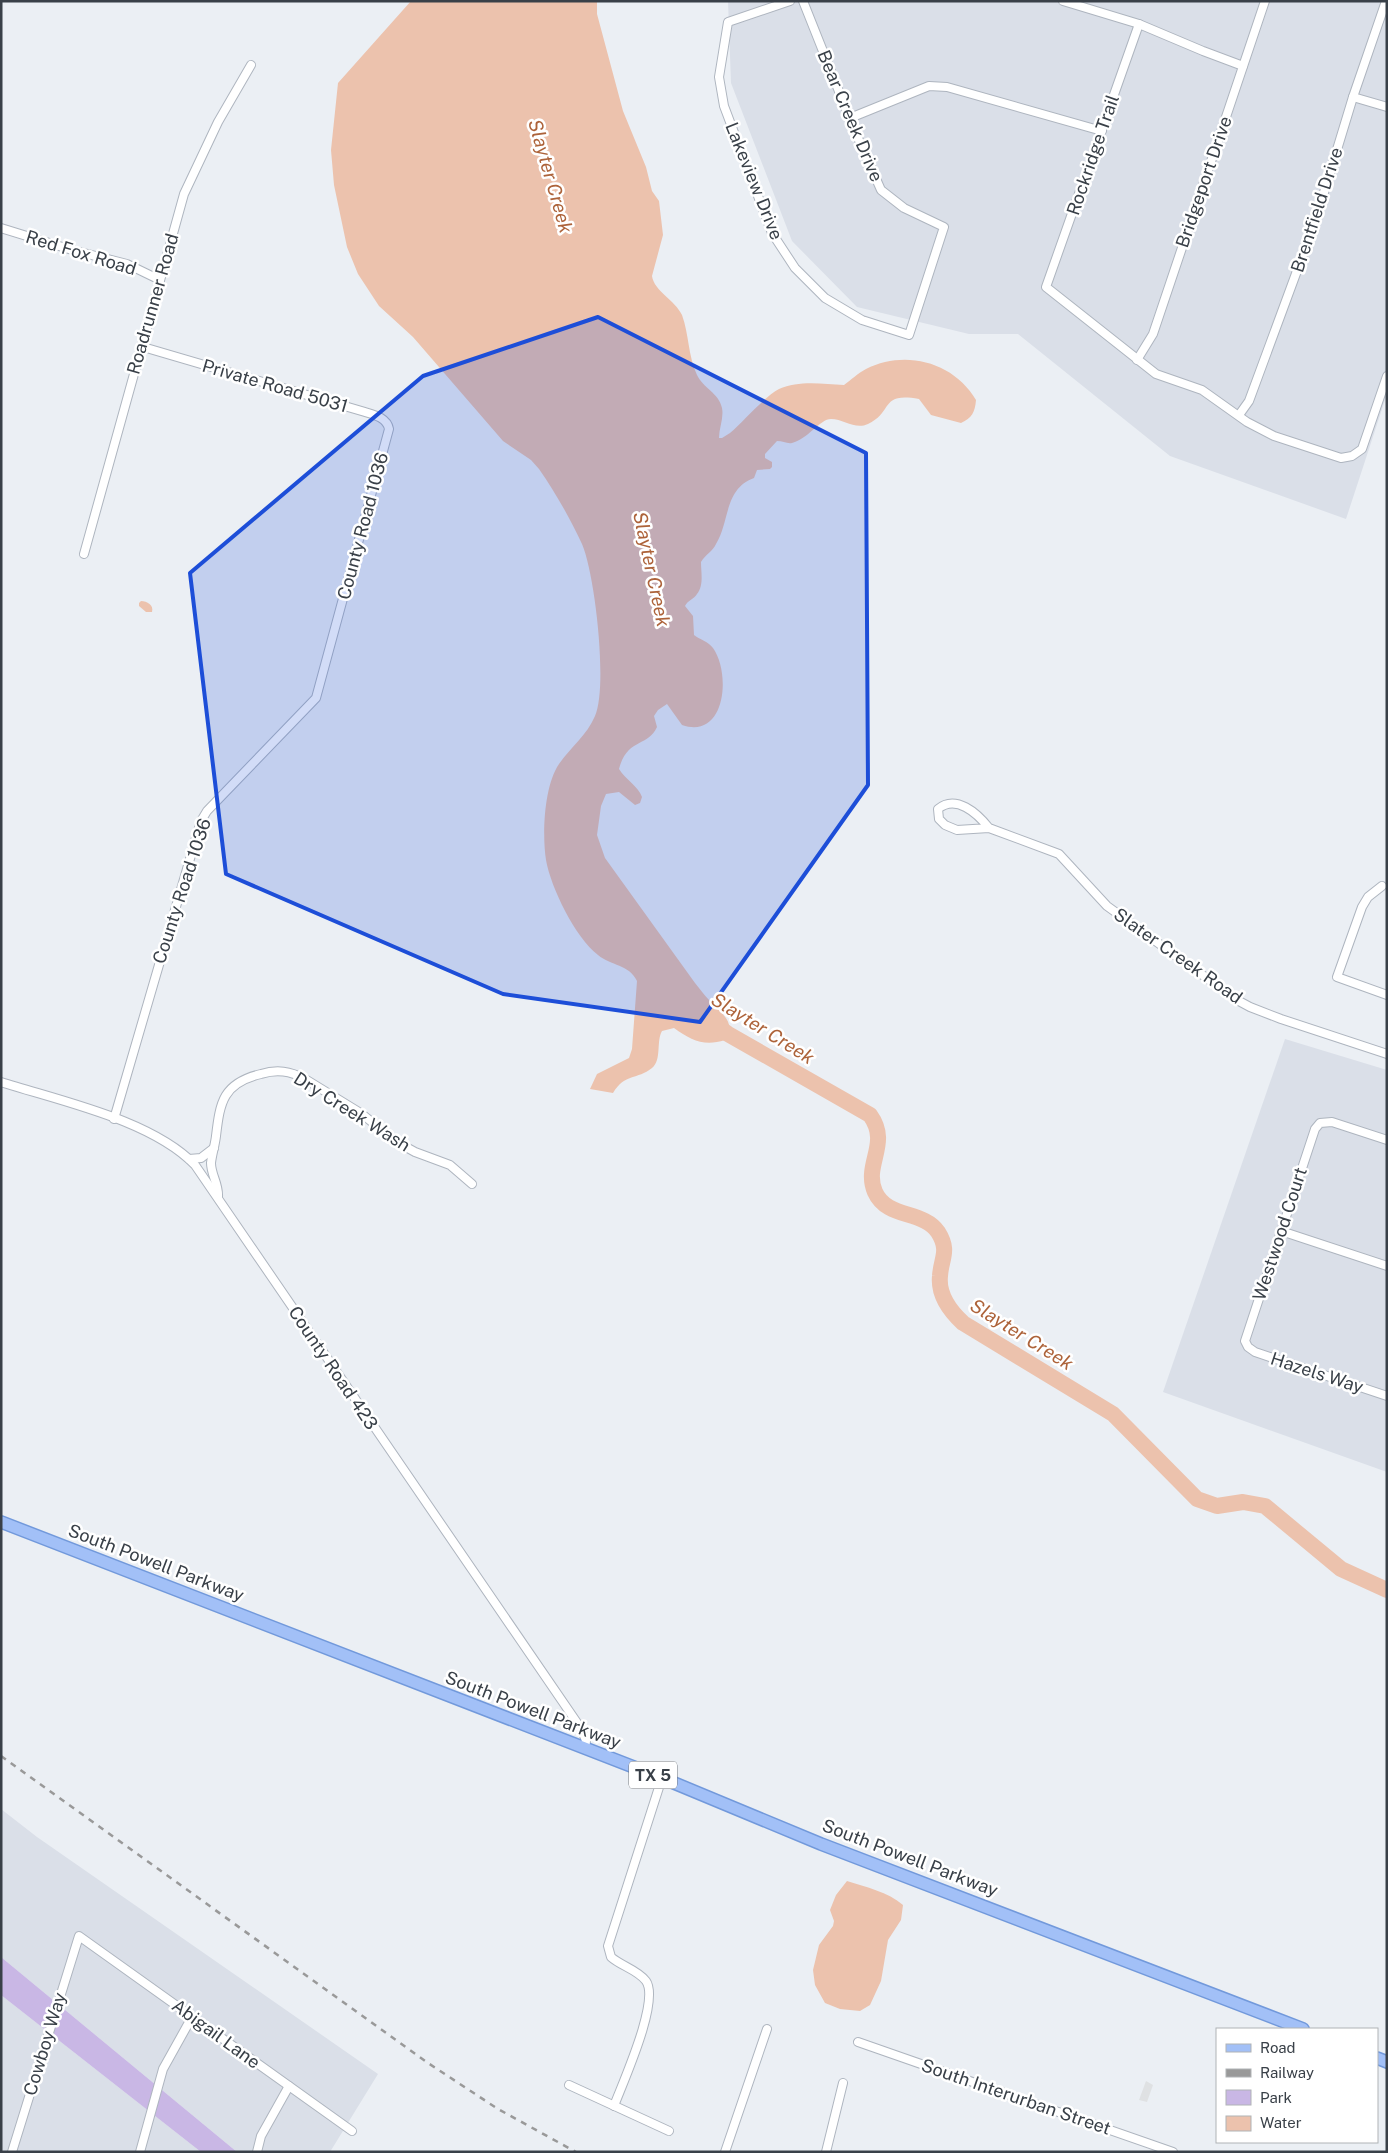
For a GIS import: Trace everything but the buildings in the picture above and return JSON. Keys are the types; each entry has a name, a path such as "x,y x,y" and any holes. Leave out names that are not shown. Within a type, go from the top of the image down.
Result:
{"main road":[{"name":"South Powell Parkway","path":"1,1522 662,1778 821,1844 1301,2028"}],"street":[{"name":"Lakeview Drive","path":"790,1 728,22 719,77 724,106 772,233 795,268 825,298 855,315 909,334 944,227"},
{"name":"Bear Creek Drive","path":"803,1 881,190 904,208 944,227"},
{"path":"1063,1 1139,24 1196,49 1243,66"},
{"name":"Bridgeport Drive","path":"1137,360 1153,334 1265,1"},
{"name":"Brentfield Drive","path":"1239,415 1249,401 1315,222 1353,97 1386,1"},
{"name":"Rockridge Trail","path":"1137,360 1046,287 1139,24"},
{"name":"Roadrunner Road","path":"84,554 117,428 143,347 184,194 214,131 251,65"},
{"path":"850,118 929,86 947,87 1102,131"},
{"path":"1353,97 1387,107"},
{"name":"Red Fox Road","path":"1,228 57,246 127,264 160,280"},
{"name":"Private Road 5031","path":"143,347 377,416 388,426 386,442"},
{"path":"1137,360 1156,374 1202,390 1274,436 1341,458 1352,456 1362,449 1387,376"},
{"name":"County Road 1036","path":"114,1118 201,821 207,811 316,698 386,442"},
{"name":"Slater Creek Road","path":"989,828 957,830 938,819 938,809 945,803 956,803 973,813 989,828 1059,854 1072,866 1095,894 1129,923 1250,1007 1387,1054"},
{"path":"1382,886 1368,897 1362,908 1338,977 1387,995"},
{"name":"Dry Creek Wash","path":"218,1197 218,1184 212,1168 219,1112 228,1091 244,1079 268,1072 282,1071 305,1079 362,1114 395,1141 415,1152 450,1165 472,1184"},
{"name":"County Road 423","path":"1,1082 114,1118 157,1136 189,1159 218,1197 582,1730 586,1740 584,1749"},
{"name":"Westwood Court","path":"1248,1347 1245,1341 1315,1129 1320,1123 1332,1122 1387,1140"},
{"path":"189,1159 201,1158 214,1148"},
{"path":"1281,1231 1387,1266"},
{"name":"Hazels Way","path":"1248,1347 1255,1352 1387,1396"},
{"path":"614,2106 646,2018 650,1996 646,1981 611,1957 608,1946 662,1778"},
{"name":"Abigail Lane","path":"79,1936 352,2131"},
{"name":"Cowboy Way","path":"12,2152 79,1936"},
{"path":"140,2152 163,2069 192,2016"},
{"path":"725,2152 767,2029"},
{"name":"South Interurban Street","path":"858,2042 1173,2152"},
{"path":"826,2152 843,2082"},
{"path":"569,2085 669,2131"},
{"path":"257,2152 261,2136 289,2086"}],"highlighted area":[{"path":"598,317 866,453 868,785 700,1022 503,994 226,874 190,573 423,376"}],"shaded area":[{"path":"728,1 1387,1 1387,394 1346,519 1170,456 1018,334 969,334 857,307 792,241 731,83"},
{"path":"1285,1039 1387,1070 1387,1472 1163,1392"},
{"path":"1,1809 37,1837 378,2074 330,2152 237,2152 1,1957"},
{"path":"1,1995 201,2152 1,2152"},
{"path":"1146,2081 1153,2085 1147,2102 1139,2100"}],"green space":[{"path":"1,1957 237,2152 201,2152 1,1995"}],"water":[{"path":"411,1 597,1 597,14 623,111 646,167 652,191 659,201 663,235 652,276 657,286 682,315 697,375 703,384 718,398 722,408 719,438 730,433 773,392 779,389 795,384 844,385 866,369 881,363 897,360 912,360 942,368 967,387 976,400 972,414 961,423 931,415 919,399 906,398 898,398 892,401 876,419 863,426 836,419 827,420 798,441 790,443 777,441 765,454 765,458 772,462 772,467 770,469 757,470 754,478 744,483 732,498 715,546 701,562 701,587 696,596 685,606 693,616 694,635 707,642 719,659 723,687 721,702 716,714 708,723 697,727 682,725 667,704 658,710 654,716 657,727 648,738 627,752 619,769 640,793 642,797 640,803 635,805 619,792 606,794 601,806 597,835 605,858 695,983 726,1018 729,1028 728,1033 725,1040 711,1043 692,1039 674,1028 662,1031 655,1065 647,1072 622,1082 613,1093 590,1089 597,1074 629,1058 632,1049 637,981 634,975 625,968 598,955 581,936 565,911 553,884 545,849 545,810 554,773 592,723 599,702 600,657 598,630 587,559 582,544 567,515 539,469 531,460 503,441 413,337 379,306 358,274 347,247 334,185 331,150 338,83"},
{"path":"141,601 150,604 152,612 146,612 139,606"},
{"path":"847,1881 884,1893 903,1905 901,1920 888,1940 881,1981 870,2005 860,2011 840,2009 825,2003 815,1985 813,1970 819,1945 833,1926 834,1921 830,1910 836,1895"}],"waterway":[{"name":"Slayter Creek","path":"712,1022 728,1034 870,1115 876,1125 878,1135 878,1145 872,1172 875,1192 888,1207 924,1220 938,1232 944,1244 940,1276 941,1290 949,1308 963,1323 1113,1414 1197,1499 1217,1506 1243,1502 1265,1506 1341,1569 1387,1590"}],"railway":[{"path":"1,1756 428,2063 498,2109 576,2152"}]}
